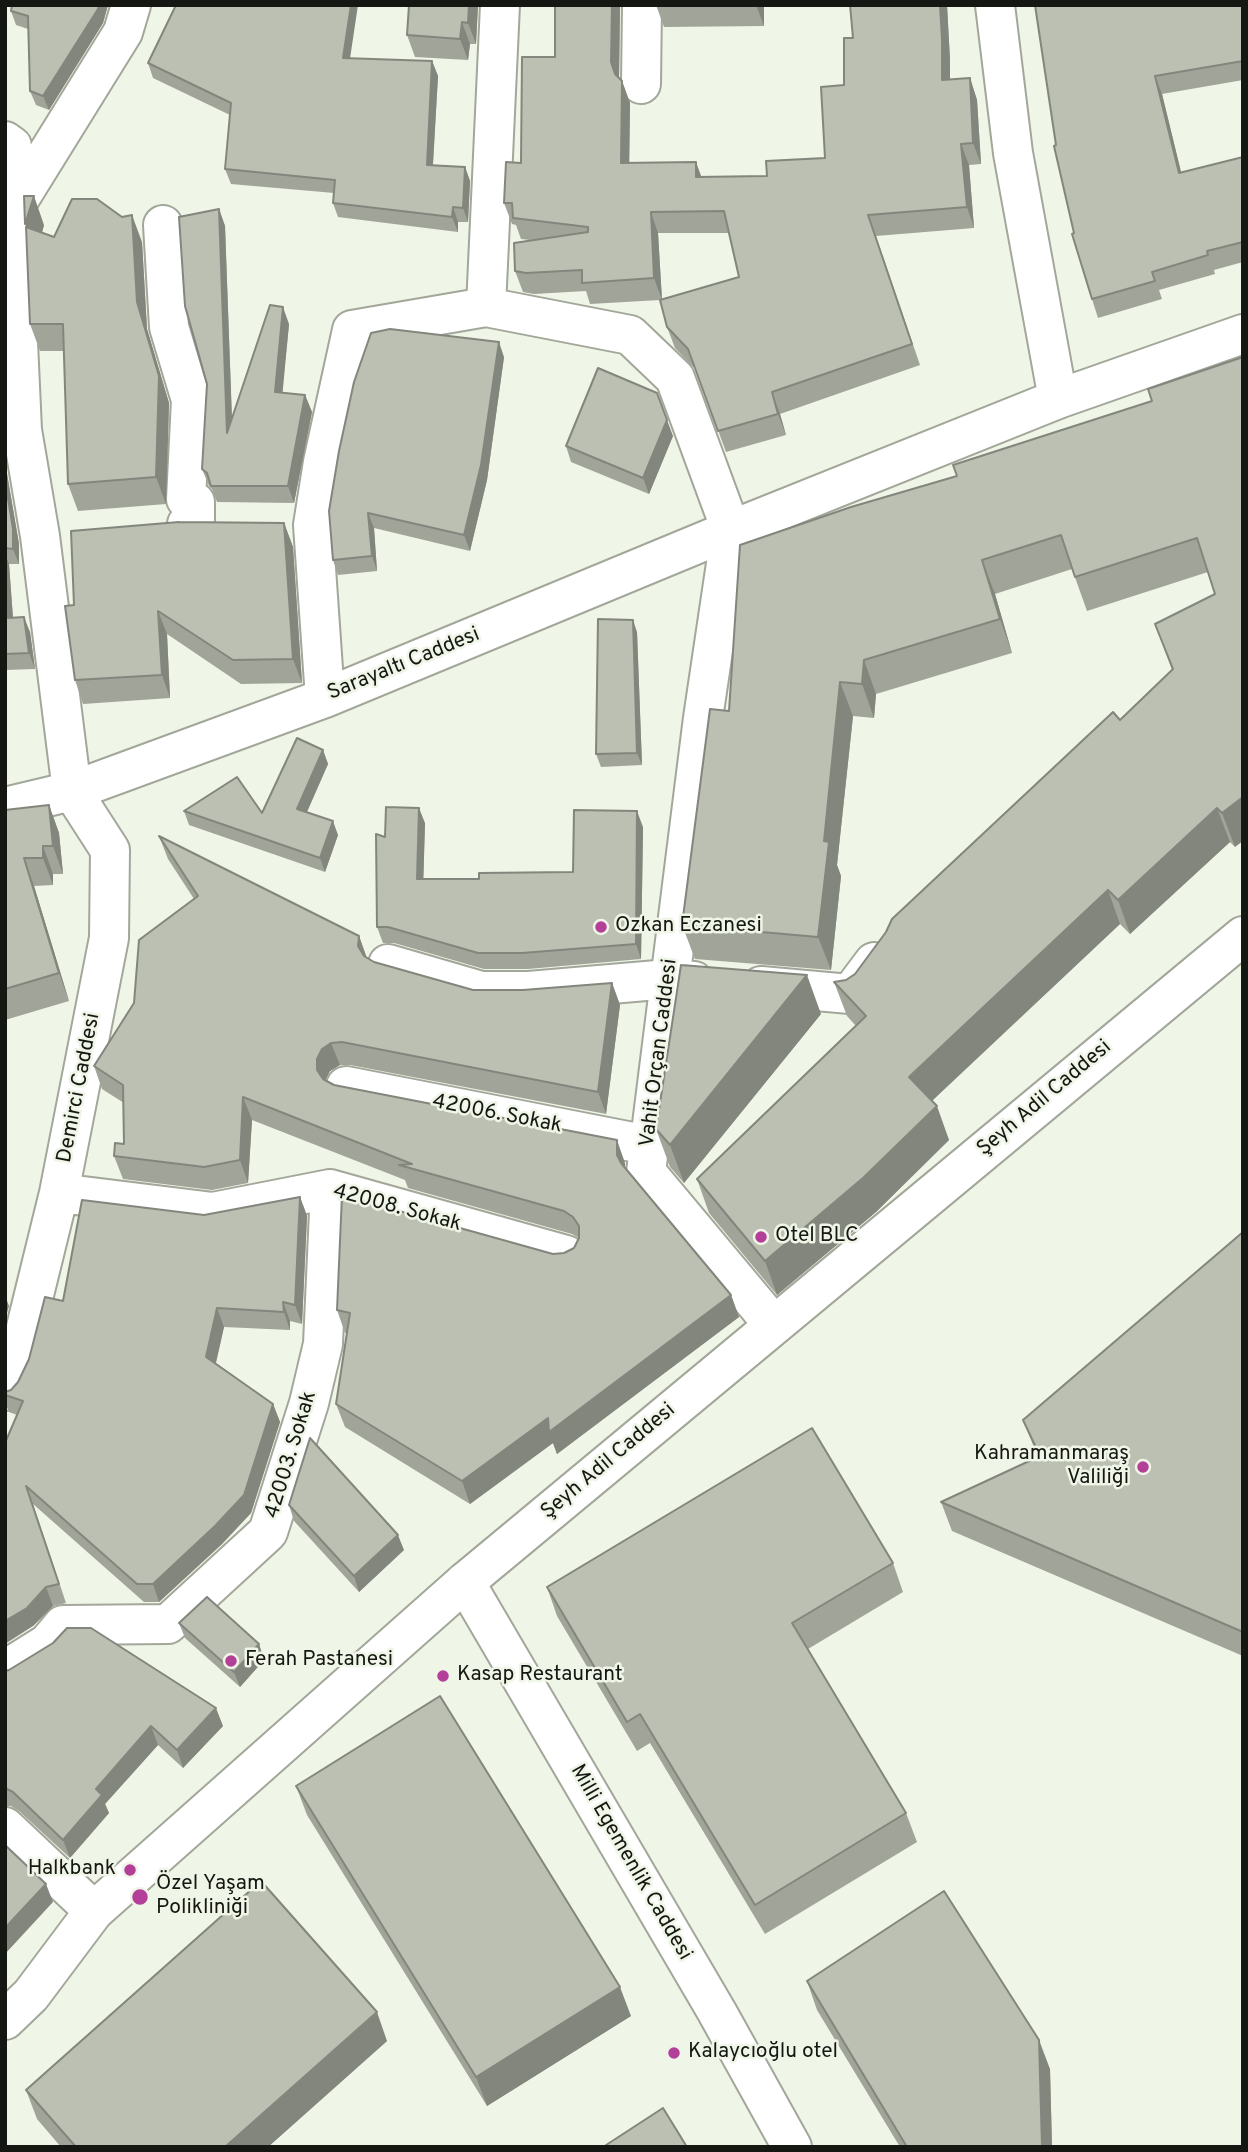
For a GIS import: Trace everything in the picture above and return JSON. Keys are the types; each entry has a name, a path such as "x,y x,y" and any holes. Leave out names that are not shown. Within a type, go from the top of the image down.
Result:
{"street":[{"path":"72,791 40,536 22,430 12,211 123,32 131,5"},
{"path":"486,307 500,5"},
{"path":"641,84 642,5"},
{"path":"995,5 1013,153 1058,399"},
{"path":"5,141 12,146 5,399"},
{"path":"163,225 169,327 191,400 186,499 195,502 195,520 170,526 228,524"},
{"path":"325,698 298,525 323,462 352,330 486,307 630,335 675,378 731,530"},
{"name":"Sarayaltı Caddesi","path":"5,807 72,791 325,698 731,530 1058,399 1243,334"},
{"name":"Vahit Orçan Caddesi","path":"731,530 701,732 646,1172 773,1324"},
{"path":"40,536 78,533"},
{"name":"Demirci Caddesi","path":"5,1391 16,1368 59,1193 109,937 110,850 72,791"},
{"path":"388,964 481,990 529,991 669,979 850,994 881,953 889,935"},
{"name":"Şeyh Adil Caddesi","path":"5,2020 32,1994 94,1911 465,1582 1243,936"},
{"name":"42006. Sokak","path":"346,1086 648,1145"},
{"name":"42008. Sokak","path":"59,1193 213,1212 330,1189 566,1255"},
{"name":"42003. Sokak","path":"5,1670 48,1643 63,1625 168,1624 268,1532 309,1403 323,1344 330,1189"},
{"name":"Milli Egemenlik Caddesi","path":"465,1582 792,2147"},
{"path":"5,1827 94,1911"}],"building":[{"path":"12,5 99,5 43,96 30,91 28,16 11,11"},
{"path":"176,5 351,5 343,58 432,61 427,165 465,167 463,208 453,207 452,217 333,203 335,180 225,169 231,103 148,63"},
{"path":"409,5 469,5 468,23 462,22 460,39 407,35"},
{"path":"555,5 612,5 611,62 615,74 622,81 621,163 696,162 696,177 767,176 766,161 825,158 821,87 844,85 844,38 853,38 850,5 940,5 942,80 970,78 973,143 961,144 967,207 868,215 912,344 772,392 778,414 718,431 688,349 667,327 660,300 739,277 724,211 651,212 654,278 582,283 582,270 526,273 515,271 514,243 588,232 588,227 513,218 512,203 504,203 506,162 521,163 522,57 555,57"},
{"path":"1035,5 1243,5 1243,61 1155,76 1179,173 1243,157 1243,242 1207,251 1208,255 1152,272 1155,281 1092,299 1072,234 1074,233 1054,146 1056,145"},
{"path":"24,196 34,196 25,224"},
{"path":"72,199 97,199 122,217 132,215 137,302 159,376 156,477 68,484 63,324 30,324 26,227 54,237"},
{"path":"219,209 227,433 270,305 283,307 275,392 305,395 288,486 211,486 207,473 202,469 207,384 185,306 179,217"},
{"path":"390,329 499,342 481,465 464,535 368,513 372,556 333,560 329,511 354,382 371,333"},
{"path":"1243,357 1243,797 1222,813 1217,808 1118,900 1108,890 909,1077 937,1106 863,1178 765,1261 697,1179 866,1016 834,982 846,980 855,974 886,932 892,919 1113,712 1120,720 1173,669 1155,624 1215,594 1197,538 1075,577 1061,535 982,560 1000,619 864,660 862,684 840,682 824,841 829,842 818,937 682,925 710,709 729,711 740,545 851,507 957,476 953,465 1152,401 1148,389"},
{"path":"598,368 657,393 667,420 643,478 566,446"},
{"path":"5,480 13,529 13,549 5,548"},
{"path":"179,522 284,523 293,659 233,660 158,611 162,675 75,680 65,606 74,605 71,531"},
{"path":"5,575 8,618 24,617 29,653 5,654"},
{"path":"598,619 633,620 637,753 596,754"},
{"path":"297,738 323,750 297,809 333,821 320,858 184,811 237,777 262,813"},
{"path":"49,805 53,846 43,846 43,858 24,858 59,973 5,989 5,810"},
{"path":"386,807 419,808 417,879 479,879 479,873 573,872 574,810 637,811 636,944 522,953 478,953 388,927 377,927 376,834 385,837"},
{"path":"159,836 359,936 358,946 364,956 374,962 473,990 523,990 612,983 598,1092 342,1042 331,1043 322,1049 317,1059 317,1070 323,1079 334,1085 617,1140 617,1155 621,1163 731,1295 549,1432 548,1418 462,1481 336,1404 350,1313 337,1310 342,1195 553,1254 574,1248 579,1238 579,1226 573,1217 564,1211 399,1165 412,1164 243,1097 240,1160 204,1167 114,1156 115,1143 124,1144 123,1085 94,1066 134,1003 139,940 198,896"},
{"path":"681,965 807,975 670,1145 656,1129"},
{"path":"300,1197 295,1305 283,1302 284,1312 217,1308 206,1357 273,1404 244,1495 153,1584 137,1584 26,1486 59,1584 46,1587 27,1608 5,1621 5,1443 23,1401 5,1395 5,1392 18,1382 29,1359 45,1297 63,1301 82,1200 204,1215"},
{"name":"Kahramanmaraş Valiliği","path":"1243,1232 1243,1632 941,1502 1040,1456 1023,1420"},
{"path":"812,1428 893,1563 792,1623 906,1813 755,1905 640,1714 627,1722 547,1587"},
{"path":"310,1438 398,1535 354,1576 289,1505"},
{"path":"207,1597 259,1644 234,1672 179,1623"},
{"path":"67,1628 91,1628 216,1708 177,1750 151,1726 96,1789 102,1795 63,1840 13,1792 5,1788 5,1671 53,1643"},
{"path":"440,1696 620,1987 476,2077 296,1786"},
{"path":"5,1845 46,1884 5,1928"},
{"path":"261,1881 377,2012 225,2147 76,2147 26,2090"},
{"path":"944,1891 1039,2040 1042,2147 907,2147 807,1981"},
{"path":"663,2108 687,2147 603,2147"}],"place":[{"name":"Ozkan Eczanesi","path":"601,927"},
{"name":"Otel BLC","path":"761,1237"},
{"name":"Kahramanmaraş Valiliği","path":"1143,1467"},
{"name":"Ferah Pastanesi","path":"231,1661"},
{"name":"Kasap Restaurant","path":"443,1676"},
{"name":"Halkbank","path":"130,1870"},
{"name":"Özel Yaşam Polikliniği","path":"140,1897"},
{"name":"Kalaycıoğlu otel","path":"674,2053"}]}
